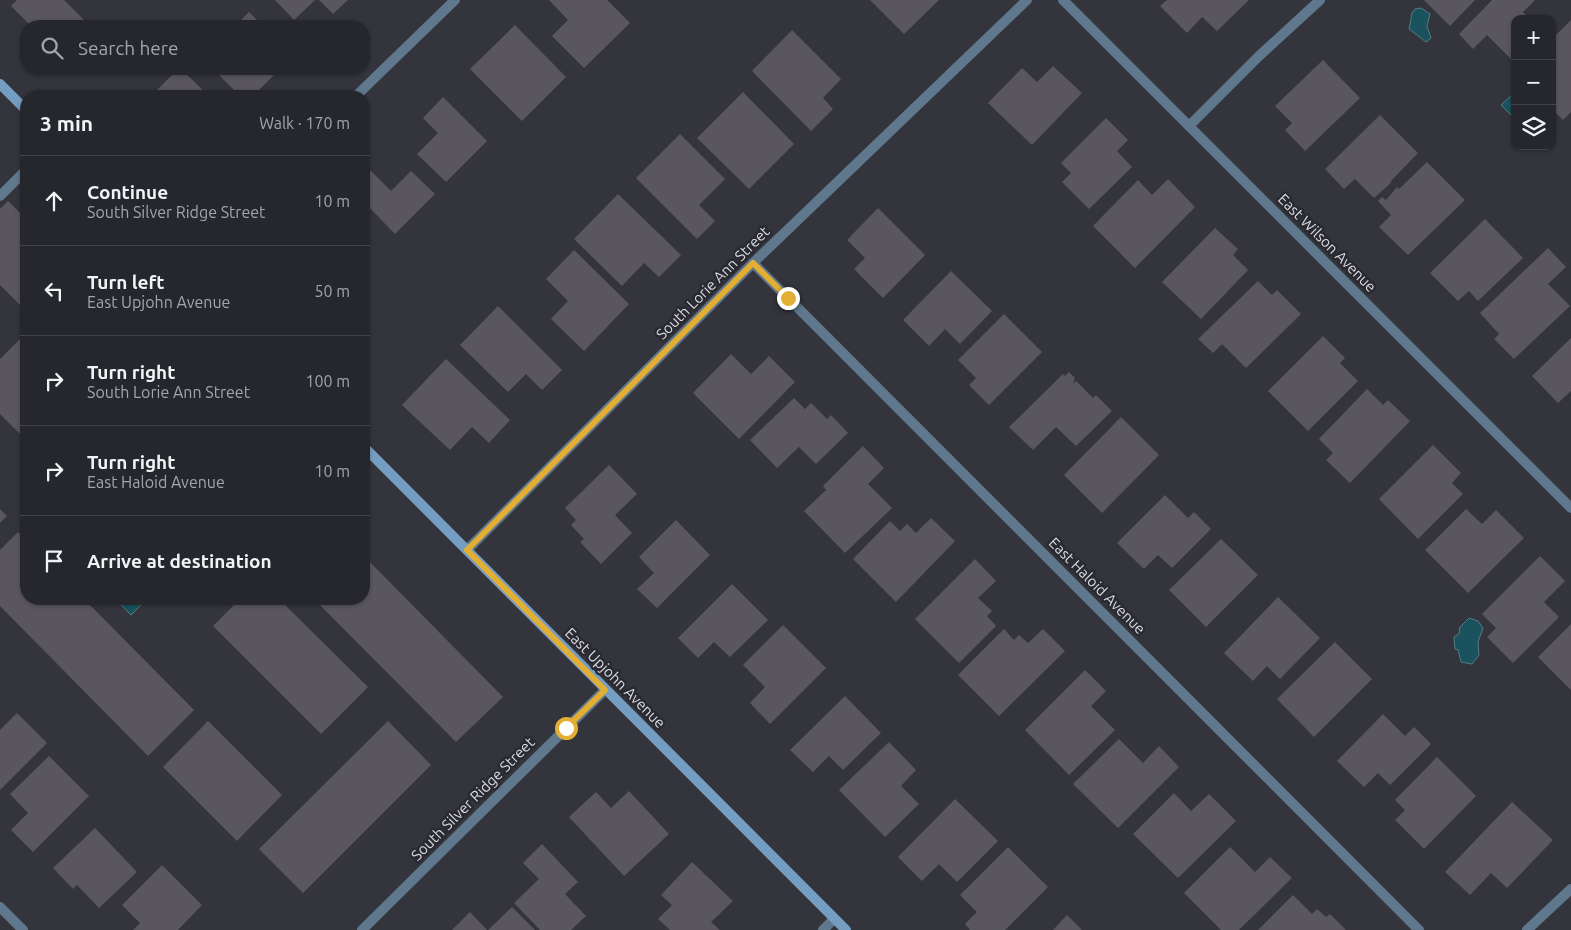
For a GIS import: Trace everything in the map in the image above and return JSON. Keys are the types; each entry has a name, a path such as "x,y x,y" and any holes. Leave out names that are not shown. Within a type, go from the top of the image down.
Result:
{"street":[{"path":"362,90 455,0"},
{"name":"South Lorie Ann Street","path":"467,550 753,263 1026,0"},
{"name":"East Wilson Avenue","path":"1063,0 1571,508"},
{"path":"1189,126 1258,57 1320,0"},
{"path":"0,84 20,104"},
{"path":"0,196 20,176"},
{"name":"East Haloid Avenue","path":"753,263 1419,930"},
{"name":"East Upjohn Avenue","path":"370,453 846,930"},
{"name":"South Silver Ridge Street","path":"362,930 605,690"},
{"path":"1526,930 1571,889"},
{"path":"0,907 23,930"},
{"path":"823,930 834,918"}],"water":[{"path":"1421,8 1430,14 1427,26 1431,38 1426,42 1409,29 1412,13 1415,9"},
{"path":"1511,96 1511,115 1501,105"},
{"path":"121,605 141,605 131,615"},
{"path":"1469,618 1478,621 1483,628 1478,642 1479,655 1472,664 1461,662 1458,650 1455,649 1454,637 1459,634 1460,627"}],"building":[{"path":"17,0 64,0 84,20 25,20 11,6"},
{"path":"275,0 315,0 294,20"},
{"path":"319,0 348,0 333,14"},
{"path":"549,0 607,0 630,23 584,68 552,36 568,20"},
{"path":"870,0 939,0 904,34"},
{"path":"1167,0 1249,0 1217,31 1202,17 1187,33 1160,6"},
{"path":"1424,0 1475,0 1450,26"},
{"path":"1492,0 1535,0 1523,12 1526,15 1511,15 1511,59 1487,35 1473,49 1459,34"},
{"path":"249,12 257,20 241,20"},
{"path":"1571,20 1571,112 1563,120 1556,113 1556,35"},
{"path":"515,25 566,77 522,121 470,69"},
{"path":"792,30 841,79 823,98 833,109 811,131 752,71"},
{"path":"1323,60 1360,98 1305,151 1285,130 1292,123 1275,106"},
{"path":"1053,66 1082,93 1032,145 988,103 1022,68 1037,82"},
{"path":"172,75 187,75 203,90 157,90"},
{"path":"219,75 274,75 259,90 234,90"},
{"path":"743,92 794,144 749,189 697,138"},
{"path":"443,97 487,141 446,182 417,154 438,133 423,118"},
{"path":"1380,115 1418,153 1391,183 1374,198 1355,179 1344,189 1325,169"},
{"path":"1106,118 1128,140 1117,151 1132,167 1089,209 1062,182 1071,173 1061,163"},
{"path":"680,134 725,179 699,205 715,221 697,239 636,178"},
{"path":"1427,162 1465,200 1408,255 1379,227 1391,215 1378,201 1382,197 1386,200 1397,187 1399,189"},
{"path":"370,170 391,191 411,171 435,194 395,234 370,208"},
{"path":"1168,179 1195,207 1135,268 1093,226 1138,180 1152,195"},
{"path":"618,194 681,255 659,277 644,263 622,286 574,239"},
{"path":"8,201 20,213 20,305 0,285 0,209"},
{"path":"878,208 925,255 883,298 854,269 865,258 847,240"},
{"path":"1485,219 1523,258 1478,301 1469,291 1458,301 1430,273"},
{"path":"1215,228 1238,249 1233,255 1248,270 1201,319 1162,282"},
{"path":"1548,248 1566,267 1548,284 1570,306 1514,359 1494,339 1499,334 1480,313"},
{"path":"574,250 629,304 584,351 551,319 568,301 546,279"},
{"path":"951,271 992,311 960,344 945,329 929,346 903,320"},
{"path":"1258,281 1272,295 1277,290 1301,314 1246,368 1222,344 1213,353 1198,339"},
{"path":"498,306 562,370 542,390 526,374 508,392 460,345"},
{"path":"1004,314 1042,352 989,405 969,385 976,378 958,360"},
{"path":"1323,336 1345,358 1340,363 1358,381 1308,431 1268,391"},
{"path":"1571,338 1571,391 1558,403 1532,376"},
{"path":"20,339 20,434 0,414 0,359"},
{"path":"731,354 751,374 769,356 795,382 739,439 693,393"},
{"path":"446,359 510,420 489,443 472,427 450,450 402,405"},
{"path":"1069,372 1075,378 1073,384 1076,381 1093,398 1096,395 1112,411 1076,446 1056,427 1033,450 1009,427 1063,374 1065,376"},
{"path":"1367,389 1383,405 1388,400 1410,421 1350,483 1326,460 1333,453 1319,439"},
{"path":"794,398 805,409 811,403 827,419 831,415 848,433 816,464 799,447 777,468 750,440"},
{"path":"1121,417 1159,455 1102,513 1064,475"},
{"path":"1433,445 1461,473 1452,483 1463,494 1418,539 1379,499"},
{"path":"863,446 884,468 868,484 892,508 845,553 804,511 826,490 823,486"},
{"path":"609,465 637,494 615,515 632,533 601,564 580,542 584,539 571,525 576,520 565,508"},
{"path":"1165,495 1188,518 1194,512 1211,529 1172,568 1158,555 1144,569 1117,543"},
{"path":"0,509 7,516 0,523"},
{"path":"1466,509 1482,524 1496,510 1524,538 1468,593 1425,550"},
{"path":"931,518 955,541 896,602 853,559 890,521 900,531 907,524 916,533"},
{"path":"676,520 710,555 657,608 637,589 654,573 639,557"},
{"path":"18,532 20,534 20,605 90,605 194,710 148,756 0,606 0,550"},
{"path":"1221,539 1258,575 1206,627 1169,590"},
{"path":"1540,556 1565,581 1544,602 1559,617 1513,663 1487,637 1496,628 1482,614"},
{"path":"975,559 996,581 978,598 992,611 987,616 996,626 959,663 915,619"},
{"path":"370,562 503,697 456,742 320,605 370,605"},
{"path":"732,584 768,620 730,657 714,642 698,658 678,638"},
{"path":"1278,597 1320,638 1280,679 1267,666 1253,681 1224,653"},
{"path":"234,605 285,605 368,687 321,734 213,626"},
{"path":"1571,624 1571,690 1538,657"},
{"path":"783,625 826,668 770,724 750,703 765,687 743,665"},
{"path":"1004,629 1014,640 1019,635 1028,643 1043,629 1065,651 999,716 958,675"},
{"path":"1335,642 1372,679 1314,737 1277,699"},
{"path":"1085,670 1106,691 1091,706 1115,730 1069,775 1025,730"},
{"path":"845,696 881,733 843,770 829,756 813,772 790,750"},
{"path":"17,713 47,743 0,790 0,730"},
{"path":"1383,714 1405,736 1414,727 1431,744 1390,785 1378,773 1364,787 1337,761"},
{"path":"208,721 282,795 237,841 163,767"},
{"path":"388,721 431,765 303,893 259,849"},
{"path":"1119,739 1143,763 1159,746 1179,767 1118,828 1073,784"},
{"path":"889,742 916,770 901,786 919,804 885,837 839,790"},
{"path":"49,756 89,796 33,852 11,830 28,813 10,794"},
{"path":"1437,757 1476,796 1424,849 1395,820 1405,810 1395,800"},
{"path":"629,791 669,834 624,876 569,817 596,792 611,808"},
{"path":"1174,793 1191,811 1209,794 1236,821 1178,878 1133,834"},
{"path":"955,799 998,841 957,882 939,864 922,881 898,857"},
{"path":"1512,802 1553,840 1507,888 1491,873 1470,895 1445,872"},
{"path":"95,828 137,872 99,908 77,885 73,889 53,868"},
{"path":"542,844 578,882 565,894 586,916 571,930 540,930 514,903 539,879 523,863"},
{"path":"1008,847 1048,887 1005,930 970,930 965,924 977,912 960,895"},
{"path":"1230,847 1255,872 1270,857 1292,878 1239,930 1221,930 1184,893"},
{"path":"692,862 733,901 711,922 720,930 670,930 658,919 672,905 661,895"},
{"path":"162,865 202,905 178,930 133,930 140,923 122,905"},
{"path":"1293,895 1312,914 1317,909 1326,917 1330,914 1346,930 1258,930"},
{"path":"512,907 535,930 488,930"},
{"path":"470,912 487,930 452,930"},
{"path":"1067,915 1082,930 1053,930"}],"route":[{"path":"566,728 605,690 467,550 753,263 788,298"}]}
